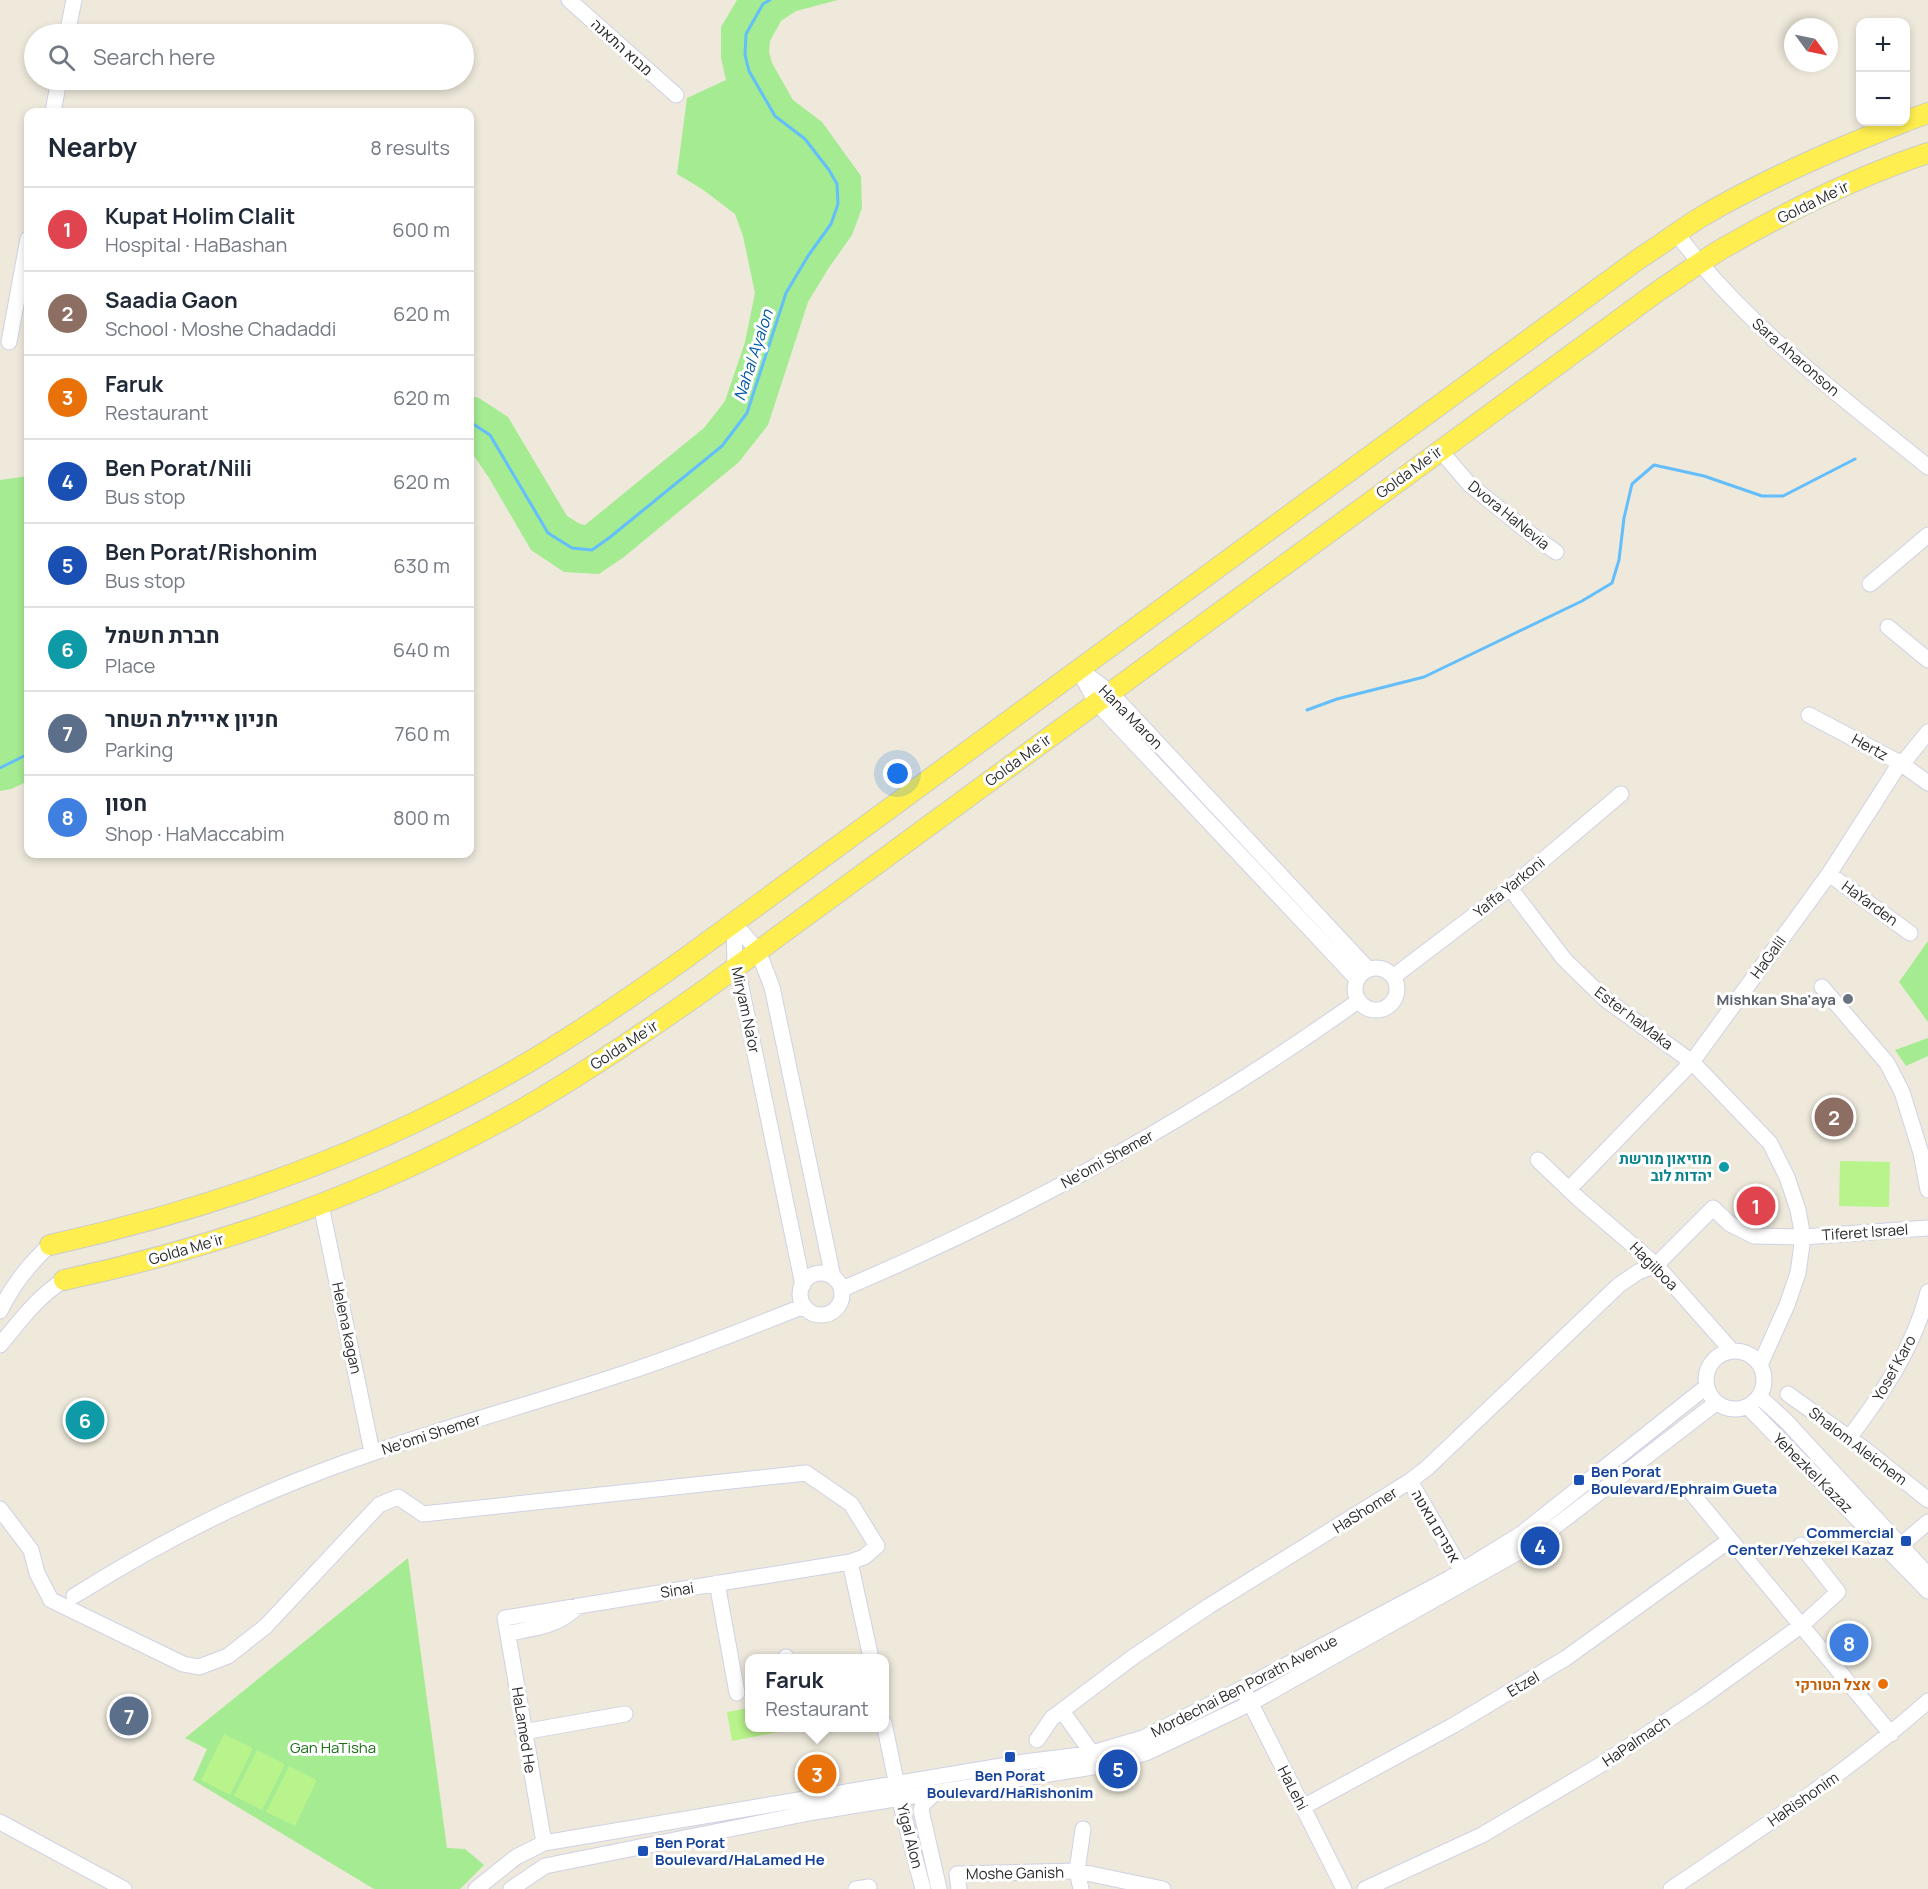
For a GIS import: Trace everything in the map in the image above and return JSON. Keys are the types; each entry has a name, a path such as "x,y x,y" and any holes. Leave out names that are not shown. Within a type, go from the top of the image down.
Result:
{"main road":[{"path":"1910,119 1928,113"},
{"path":"50,1245 107,1233 228,1198 304,1170 401,1129 499,1079 538,1056 635,994 1595,290 1701,218 1770,180 1893,126"},
{"name":"Golda Me'ir","path":"64,1280 191,1249 321,1204 426,1158 527,1106 614,1053 758,951 1616,320 1725,247 1787,214 1880,171 1928,153"}],"street":[{"path":"70,24 74,0"},
{"name":"מבוא התאנה","path":"568,0 676,95"},
{"path":"53,108 57,90"},
{"name":"Sara Aharonson","path":"1677,234 1699,264 1727,295 1769,335 1928,467"},
{"path":"9,342 24,260"},
{"name":"Dvora HaNevia","path":"1440,450 1469,484 1556,552"},
{"path":"1870,584 1928,535"},
{"path":"1888,627 1928,660"},
{"name":"Hana Maron","path":"1078,669 1363,974"},
{"name":"Hertz","path":"1809,715 1900,763 1928,783"},
{"name":"HaGalil","path":"1569,1189 1692,1062 1829,874 1900,763 1907,758 1928,732"},
{"name":"Yaffa Yarkoni","path":"1393,977 1510,888 1621,794"},
{"name":"HaYarden","path":"1829,874 1910,933"},
{"name":"Ester haMaka","path":"1510,888 1564,960 1605,999 1692,1062 1770,1143 1787,1177 1798,1210 1803,1237 1798,1273 1787,1305 1760,1365"},
{"name":"Miryam Na'or","path":"734,922 758,951 772,987 837,1283"},
{"name":"Miryam Na'or","path":"734,922 735,967 739,977 803,1285"},
{"path":"1379,968 1387,971 1393,977 1396,992 1393,1000 1387,1006 1372,1010 1358,1000 1355,993 1363,974 1379,968"},
{"path":"1822,987 1887,1064 1902,1092 1925,1153 1928,1190"},
{"name":"Ne'omi Shemer","path":"837,1283 916,1257 1065,1183 1232,1085 1309,1036 1358,1000"},
{"name":"Hagilboa","path":"1538,1160 1656,1265 1732,1351"},
{"name":"Helena kagan","path":"321,1204 372,1452"},
{"name":"Tiferet Israel","path":"1656,1265 1713,1208 1730,1224 1754,1236 1803,1237 1928,1228"},
{"path":"0,1311 24,1272 50,1245"},
{"name":"HaShomer","path":"1037,1740 1052,1718 1133,1657 1209,1606 1410,1481 1427,1468 1619,1285 1638,1272 1656,1265"},
{"path":"825,1274 837,1283 842,1298 839,1306 833,1312 818,1315 810,1312 804,1306 801,1299 803,1285 810,1277 825,1274"},
{"path":"0,1345 27,1311 50,1289 64,1280"},
{"name":"Yosef Karo","path":"1849,1438 1878,1400 1905,1353 1928,1292"},
{"name":"Ne'omi Shemer","path":"74,1596 160,1545 298,1480 372,1452 621,1374 743,1331 804,1306"},
{"path":"1732,1351 1746,1353 1760,1365 1765,1381 1760,1397 1748,1407 1731,1410 1716,1403 1706,1387 1711,1363 1718,1356 1732,1351"},
{"name":"Mordechai Ben Porath Avenue","path":"511,1889 545,1866 814,1812 1024,1762 1092,1753 1143,1738 1243,1688 1462,1571 1521,1534 1706,1387"},
{"name":"Shalom Aleichem","path":"1788,1394 1928,1500"},
{"name":"Yehezkel Kazaz","path":"1760,1397 1928,1575"},
{"name":"Mordechai Ben Porath Avenue","path":"476,1889 516,1857 544,1843 899,1790 935,1793 1105,1765 1148,1752 1251,1703 1531,1545 1716,1403"},
{"name":"Yehezkel Kazaz","path":"1748,1407 1928,1591"},
{"path":"0,1509 31,1550 37,1573 51,1600 183,1664 199,1667 228,1656 266,1626 379,1505 398,1497 423,1514 806,1473 851,1504 877,1546 864,1557 850,1562 870,1654"},
{"name":"אפרים גואטה","path":"1410,1481 1462,1571"},
{"path":"1690,1491 1891,1734"},
{"path":"1901,1545 1928,1522"},
{"name":"Etzel","path":"1303,1807 1454,1725 1566,1658 1730,1540"},
{"name":"HaPalmach","path":"1365,1889 1482,1835 1602,1764 1701,1698 1802,1625 1838,1592 1801,1545"},
{"name":"Sinai","path":"505,1618 850,1562"},
{"path":"717,1583 737,1693"},
{"path":"509,1633 554,1623 567,1617 578,1606"},
{"name":"HaLamed He","path":"505,1618 544,1843"},
{"name":"HaLehi","path":"1243,1688 1344,1889"},
{"name":"HaRishonim","path":"1671,1889 1805,1799 1891,1734 1928,1701"},
{"path":"1062,1711 1092,1753"},
{"path":"523,1732 625,1714"},
{"name":"Yigal Alon","path":"887,1732 923,1889"},
{"name":"Yigal Alon","path":"935,1793 923,1804 921,1810 940,1889"},
{"path":"0,1822 124,1889"},
{"path":"1081,1889 1077,1871 1083,1829"},
{"name":"Moshe Ganish","path":"940,1889 958,1883 957,1874 1077,1871 1163,1889"}],"green space":[{"path":"737,0 838,0 796,11 781,21 770,41 769,52 772,63 793,100 822,122 861,176 862,208 852,235 808,302 768,425 739,462 624,557 599,574 564,572 531,550 474,456 474,397 508,417 567,516 585,525 704,428 725,401 745,342 755,293 743,236 735,214 702,189 677,174 687,98 726,80 721,58 721,27"},
{"path":"24,477 24,783 0,791 0,480"},
{"path":"1928,941 1928,1022 1899,982"},
{"path":"1928,1038 1928,1056 1906,1066 1895,1050"},
{"path":"1840,1161 1890,1162 1889,1207 1839,1206"},
{"name":"Gan HaTisha","path":"408,1558 447,1848 465,1849 484,1865 460,1889 374,1889 193,1780 207,1749 185,1738"},
{"path":"745,1709 745,1732 779,1732 732,1741 727,1712"},
{"path":"224,1734 253,1748 230,1795 201,1780"},
{"path":"257,1750 285,1764 262,1810 234,1796"},
{"path":"289,1766 317,1780 295,1826 266,1812"}],"waterway":[{"name":"Nahal Ayalon","path":"474,425 490,435 548,533 572,548 592,550 722,446 747,413 786,293 831,224 838,204 837,184 829,170 805,139 775,116 749,71 745,55 746,34 763,4 770,0"},
{"path":"1307,710 1337,699 1424,677 1582,601 1612,583 1619,560 1624,518 1632,484 1654,465 1704,476 1762,496 1783,496 1855,459"},
{"name":"Nahal Ayalon","path":"0,768 24,756"}],"place":[{"name":"Mishkan Sha'aya","path":"1848,999"},
{"name":"Saadia Gaon","path":"1834,1117"},
{"name":"מוזיאון מורשת יהדות לוב","path":"1724,1167"},
{"name":"Kupat Holim Clalit","path":"1756,1206"},
{"name":"חברת חשמל","path":"85,1420"},
{"name":"Ben Porat Boulevard/Ephraim Gueta","path":"1579,1480"},
{"name":"Commercial Center/Yehzekel Kazaz","path":"1906,1541"},
{"name":"Ben Porat/Nili","path":"1540,1546"},
{"name":"חסון","path":"1849,1643"},
{"name":"אצל הטורקי","path":"1883,1684"},
{"name":"חניון אייילת השחר","path":"129,1716"},
{"name":"Ben Porat Boulevard/HaRishonim","path":"1010,1757"},
{"name":"Ben Porat/Rishonim","path":"1118,1769"},
{"name":"Faruk","path":"817,1774"},
{"name":"Ben Porat Boulevard/HaLamed He","path":"643,1851"}]}
